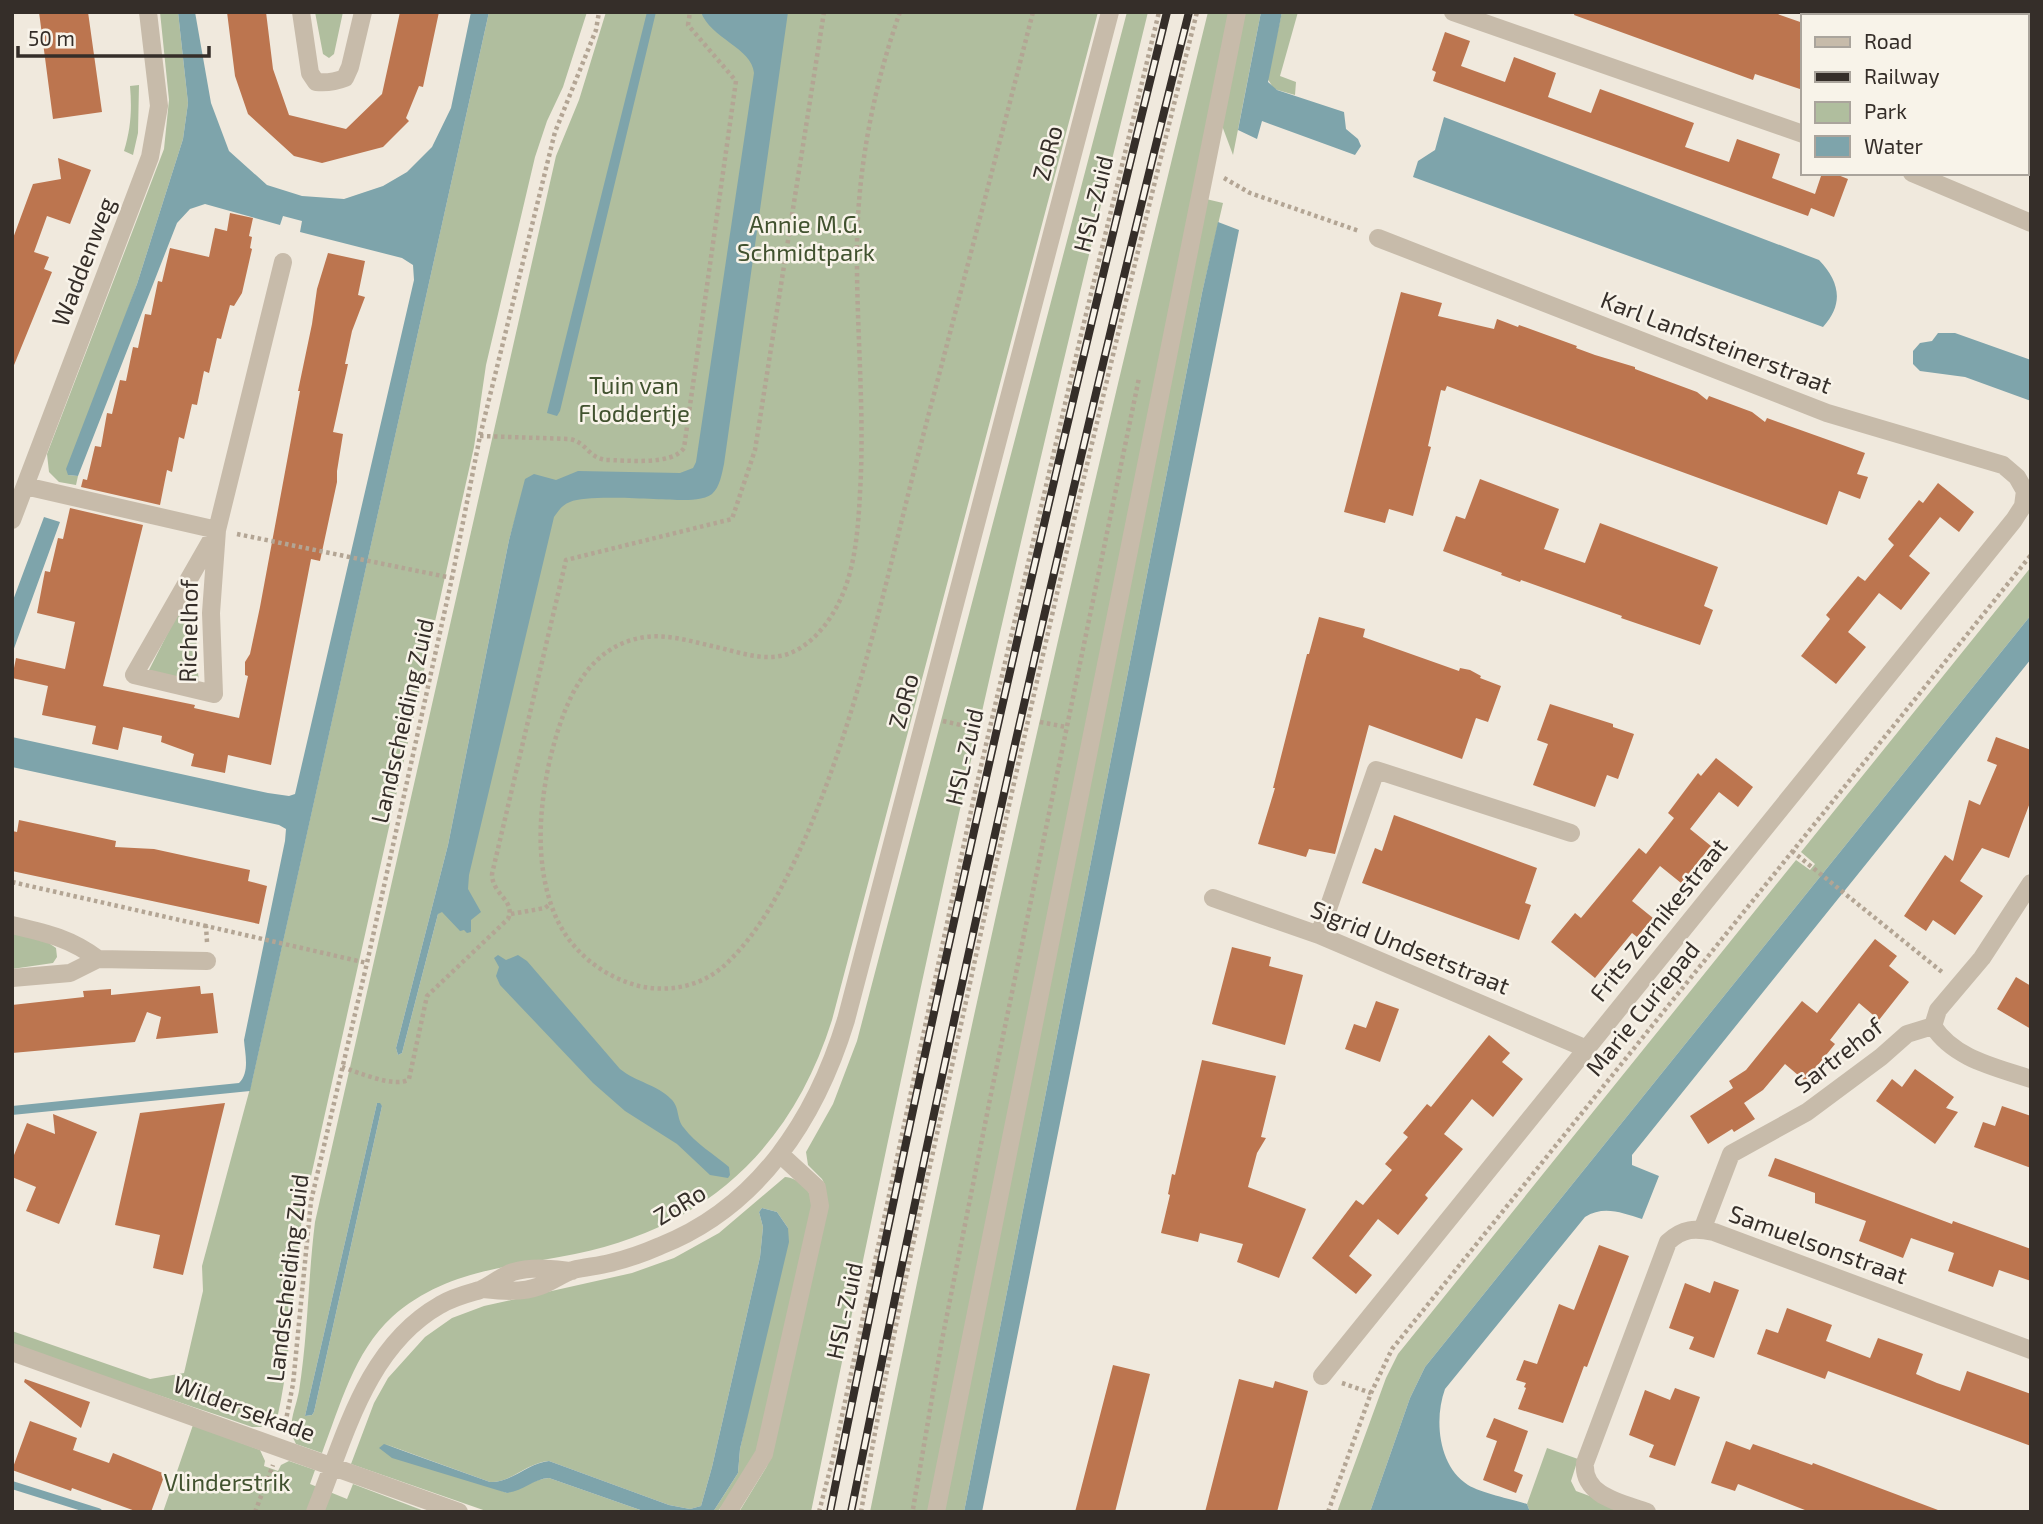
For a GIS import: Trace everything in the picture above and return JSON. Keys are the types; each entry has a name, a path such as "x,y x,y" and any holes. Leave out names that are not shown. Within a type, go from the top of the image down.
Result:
{"street":[{"name":"Waddenweg","path":"12,520 150,157 159,106 148,12"},
{"path":"300,12 310,73 316,82 334,83 345,78 350,67 363,12"},
{"name":"ZoRo","path":"315,1512 362,1393 374,1370 389,1348 427,1313 466,1293 482,1289 512,1272 536,1267 572,1271 626,1258 679,1238 743,1193 780,1154 814,1103 846,1020 1110,12"},
{"path":"936,1512 1237,12"},
{"path":"1453,12 1801,133"},
{"path":"1917,175 2029,218"},
{"name":"Karl Landsteinerstraat","path":"1378,238 1827,413 2003,465 2028,491"},
{"name":"Richelhof","path":"217,530 134,675 214,694 211,614 217,530 283,262"},
{"path":"25,486 217,530"},
{"name":"Frits Zernikestraat","path":"1322,1376 2014,520 2028,491"},
{"path":"1319,935 1377,769 1571,833"},
{"path":"2031,883 1982,958 1938,1010 1933,1026 1940,1037 1955,1049 1983,1063 2031,1079"},
{"name":"Sigrid Undsetstraat","path":"1213,898 1319,935 1587,1048"},
{"path":"12,925 59,936 79,945 98,959"},
{"path":"12,978 70,973 98,959 207,961"},
{"name":"Sartrehof","path":"1702,1230 1731,1154 1807,1112 1881,1057 1907,1034 1933,1026"},
{"path":"728,1512 764,1454 820,1206 817,1188 780,1154"},
{"name":"Samuelsonstraat","path":"1647,1512 1608,1498 1594,1489 1586,1479 1585,1463 1668,1242 1684,1230 1714,1232 2031,1350"},
{"name":"Wildersekade","path":"12,1352 459,1512"}],"path":[{"name":"Landscheiding Zuid","path":"255,1512 279,1447 293,1384 311,1201 367,963 452,578 480,436 555,132 596,30 599,12"},
{"path":"480,436 570,439 580,442 596,458 605,460 674,458 684,449 736,81 688,25 690,12"},
{"path":"342,1067 389,1081 402,1084 406,1082 409,1079 427,996 511,914 509,905 493,886 492,874 566,560 732,519 755,450 824,12"},
{"path":"900,12 880,85 860,192 857,283 862,438 858,521 844,592 835,611 810,642 784,655 753,657 707,645 649,636 614,648 586,670 564,713 549,766 541,817 541,862 551,903 566,936 589,961 608,974 645,988 682,987 714,975 731,960 769,909 795,861 826,788 867,655 1033,12"},
{"name":"HSL-Zuid","path":"819,1512 987,738 1080,335 1159,12"},
{"path":"861,1512 912,1252 1018,764 1102,400 1197,12"},
{"path":"1205,168 1250,193 1378,238"},
{"path":"913,1512 916,1480 967,1215 1140,373"},
{"path":"217,530 452,578"},
{"name":"Marie Curiepad","path":"1328,1512 1371,1393 1392,1349 2031,555"},
{"path":"1040,722 1077,729"},
{"path":"958,724 978,729"},
{"path":"1792,851 1959,986"},
{"path":"12,882 367,963"},
{"path":"511,914 545,908 551,903"},
{"path":"206,926 207,961"},
{"path":"1322,1376 1371,1393"}],"green space":[{"path":"160,12 178,12 188,103 183,139 137,284 68,475 78,476 76,485 59,482 49,472 47,454 164,149 169,100"},
{"path":"315,12 343,12 334,54 329,58 323,54"},
{"path":"489,12 587,12 563,87 547,121 535,157 486,365 474,447 303,1212 286,1367 277,1419 261,1427 252,1427 12,1343 12,1331 150,1379 184,1373 203,1291 202,1266 252,1081"},
{"name":"Annie M.G. Schmidtpark","path":"606,12 1098,12 832,1020 815,1065 794,1106 768,1143 738,1174 704,1202 665,1224 622,1241 575,1254 502,1267 456,1280 413,1301 392,1317 368,1346 350,1380 322,1453 296,1444 292,1431 292,1418 302,1370 315,1222 556,156 579,100","holes":["517,512 438,914 402,1053 398,1055 396,1048 448,845 509,540","377,1103 382,1106 314,1412 305,1416"]},
{"path":"1127,12 1148,12 1036,478 956,828 811,1512 739,1512 767,1466 825,1185 808,1165 806,1152 833,1104 857,1041"},
{"path":"1208,12 1231,12 930,1512 870,1512 948,1135 1031,760"},
{"path":"1244,12 1261,12 1233,155 1221,123"},
{"path":"1282,12 1298,12 1280,76 1296,82 1295,95 1274,89 1267,78"},
{"path":"139,85 138,133 133,155 124,151 130,118 130,86"},
{"path":"1206,199 1223,203 1202,293 964,1512 944,1512"},
{"path":"2031,567 2031,615 1425,1367 1410,1398 1370,1512 1337,1512 1386,1378 1398,1354 1796,860 1810,870 1815,864 1801,852"},
{"path":"178,613 198,617 196,652 199,683 148,672"},
{"path":"12,933 43,939 56,948 57,957 53,963 12,969"},
{"path":"785,1177 802,1185 813,1201 762,1442 731,1495 718,1511 713,1512 738,1473 740,1449 788,1228 777,1212 762,1208 759,1212 763,1227 760,1257 701,1506 690,1509 669,1505 549,1461 541,1462 505,1479 490,1482 385,1444 507,1493 549,1478 646,1512 489,1512 351,1464 374,1403 388,1378 425,1337 452,1318 484,1306 632,1273 674,1258 719,1233"},
{"name":"Vlinderstrik","path":"193,1425 260,1450 265,1461 264,1466 278,1471 281,1465 289,1461 315,1470 310,1484 347,1499 353,1484 427,1512 163,1512"},
{"path":"1547,1448 1578,1459 1571,1481 1576,1491 1633,1512 1530,1512 1527,1504"}],"water":[{"path":"178,12 195,12 211,103 229,151 267,185 302,196 344,199 383,186 407,172 432,147 451,108 471,12 489,12 250,1091 12,1115 12,1106 239,1083 245,1074 244,1040 286,829 279,825 12,767 12,737 268,793 289,796 295,794 414,280 413,265 402,258 300,232 302,221 283,216 280,225 205,204 190,209 177,223 78,476 68,475 66,469 137,284 183,139 188,103"},
{"path":"647,12 656,12 557,416 547,413"},
{"path":"701,12 788,12 720,480 712,494 701,499 579,500 565,505 554,517 469,875 468,889 481,912 471,920 471,932 467,933 460,931 442,912 438,914 402,1053 398,1055 396,1048 448,845 509,540 525,479 534,474 556,480 578,471 680,473 693,468 696,462 754,73 752,64 746,57 713,29"},
{"path":"1261,12 1282,12 1268,82 1277,90 1344,112 1346,129 1358,139 1361,146 1355,155 1262,121 1257,139 1238,130"},
{"path":"1444,117 1819,260 1831,277 1837,293 1830,318 1823,327 1413,177 1418,161 1435,150"},
{"path":"1218,222 1239,230 982,1512 964,1512 1202,293"},
{"path":"1938,333 1955,333 2031,360 2031,401 1965,377 1920,371 1913,364 1913,351 1920,343 1932,341"},
{"path":"44,517 60,522 12,654 12,603"},
{"path":"2031,615 2031,659 1632,1155 1632,1165 1659,1176 1642,1219 1606,1211 1585,1217 1445,1389 1440,1428 1441,1441 1450,1466 1468,1485 1527,1504 1530,1512 1370,1512 1410,1398 1425,1367"},
{"path":"498,955 506,960 518,955 527,961 620,1069 660,1090 671,1099 689,1133 729,1167 728,1178 710,1175 677,1144 625,1111 593,1083 500,985 496,976 499,967 494,958"},
{"path":"377,1103 382,1106 314,1412 305,1416"},
{"path":"762,1208 777,1212 788,1228 789,1242 740,1449 738,1473 713,1512 646,1512 549,1478 507,1493 392,1458 379,1448 384,1444 490,1482 505,1479 549,1461 669,1505 690,1509 701,1506 760,1257 763,1227 759,1212"}],"building":[{"path":"39,12 88,12 102,112 53,119"},
{"path":"227,12 266,12 273,69 289,115 346,129 382,94 400,12 439,12 423,87 419,86 406,118 409,121 383,147 322,163 294,156 248,114 235,76"},
{"path":"1575,12 1772,12 1801,22 1801,89 1755,74 1753,80 1574,15"},
{"path":"1445,32 1470,41 1461,66 1505,82 1514,57 1556,73 1548,97 1591,113 1600,89 1694,123 1685,147 1729,162 1737,139 1780,154 1772,178 1815,194 1821,175 1838,175 1848,179 1834,217 1811,208 1808,216 1433,81 1436,72 1432,70"},
{"path":"58,158 91,170 70,224 47,216 34,252 49,257 44,269 52,272 12,370 12,241 33,184 61,179"},
{"path":"230,213 253,218 249,236 252,237 252,249 242,293 234,306 230,305 221,339 217,338 209,373 204,371 197,405 192,404 184,439 179,437 172,472 167,470 160,505 81,487 83,479 87,480 95,446 101,447 107,413 112,414 120,380 126,381 133,347 138,348 145,314 151,315 158,281 162,282 170,248 209,257 215,228 227,231"},
{"path":"328,253 365,261 358,295 365,297 352,331 345,364 348,364 333,432 343,434 337,482 320,561 311,559 271,765 228,755 225,773 191,766 194,754 161,742 162,736 123,727 118,750 92,744 96,726 42,715 48,686 12,678 16,658 65,669 75,622 37,613 45,571 50,572 58,538 63,539 70,508 143,525 103,686 195,705 194,708 239,718 248,676 245,675 245,662 250,654 260,607 317,289"},
{"path":"1401,292 1442,303 1438,316 1494,329 1497,319 1518,327 1519,325 1595,355 1635,367 1697,392 1707,400 1709,396 1752,412 1765,422 1767,418 1865,453 1857,474 1868,477 1860,499 1839,491 1827,525 1447,386 1445,391 1441,390 1428,446 1431,447 1413,516 1389,509 1385,523 1344,512"},
{"path":"1480,479 1559,509 1544,549 1585,563 1600,523 1718,567 1704,606 1713,610 1700,645 1521,580 1520,582 1443,551 1456,516 1465,519"},
{"path":"1938,483 1974,512 1959,532 1940,517 1909,556 1930,573 1901,610 1879,593 1848,632 1866,647 1836,684 1801,656 1830,619 1826,615 1858,576 1865,581 1894,545 1888,539 1919,500 1923,503"},
{"path":"1319,617 1365,629 1363,637 1459,671 1460,668 1470,670 1481,676 1480,678 1501,686 1488,722 1476,718 1462,759 1369,725 1335,854 1309,849 1306,857 1258,844"},
{"path":"1550,704 1613,724 1613,727 1634,734 1618,779 1607,775 1595,807 1533,785 1548,744 1537,740"},
{"path":"1996,737 2031,750 2031,800 2009,858 1982,848 1960,881 1983,896 1955,935 1933,920 1926,931 1904,916 1945,855 1953,861 1969,800 1980,805 1997,765 1987,761"},
{"path":"1716,758 1753,787 1738,807 1719,792 1690,829 1711,846 1681,883 1660,866 1632,901 1653,918 1637,937 1632,933 1595,978 1551,942 1575,913 1581,918 1639,848 1646,854 1674,818 1668,813 1698,773 1701,776"},
{"path":"1394,815 1537,868 1525,903 1531,905 1519,940 1362,883 1375,848 1382,851"},
{"path":"19,820 116,841 115,847 154,849 250,870 248,881 267,886 259,924 12,871 12,831 17,832"},
{"path":"1875,939 1897,956 1889,966 1909,982 1879,1020 1859,1003 1830,1040 1835,1044 1805,1081 1785,1064 1763,1090 1744,1103 1755,1119 1708,1144 1690,1116 1733,1088 1729,1081 1746,1070 1802,1001 1817,1013"},
{"path":"1232,947 1271,957 1269,966 1303,975 1285,1045 1212,1024"},
{"path":"2016,977 2031,986 2031,1029 1997,1009"},
{"path":"200,986 201,994 213,993 218,1033 156,1039 161,1017 147,1012 135,1042 12,1053 12,1005 84,997 83,991 111,989 111,995"},
{"path":"1376,1001 1399,1009 1380,1062 1345,1049 1354,1024 1366,1028"},
{"path":"1489,1035 1510,1053 1502,1062 1523,1079 1493,1117 1472,1099 1444,1134 1463,1149 1425,1195 1428,1198 1398,1235 1378,1219 1349,1256 1372,1275 1356,1294 1312,1258 1356,1200 1363,1205 1392,1170 1385,1164 1408,1137 1403,1133 1427,1104 1431,1107"},
{"path":"1202,1060 1276,1076 1261,1137 1266,1138 1257,1153 1248,1187 1306,1209 1279,1278 1237,1262 1243,1244 1200,1233 1198,1242 1161,1233 1172,1174 1175,1175"},
{"path":"1915,1069 1954,1097 1946,1108 1958,1112 1935,1144 1876,1101 1892,1079 1902,1087"},
{"path":"225,1103 183,1275 153,1268 160,1235 115,1225 140,1113"},
{"path":"2002,1106 2031,1116 2031,1168 1974,1147 1983,1122 1995,1126"},
{"path":"53,1114 97,1132 59,1224 26,1211 36,1187 12,1177 12,1160 27,1123 55,1134"},
{"path":"1775,1158 1952,1224 1953,1221 2031,1249 2031,1281 1999,1270 1993,1287 1948,1271 1954,1253 1911,1238 1903,1258 1859,1241 1866,1221 1815,1203 1815,1193 1768,1176"},
{"path":"1599,1245 1629,1256 1563,1423 1518,1409 1526,1383 1516,1380 1524,1360 1537,1364 1559,1304 1574,1310"},
{"path":"1714,1281 1739,1290 1714,1358 1689,1349 1694,1337 1669,1328 1685,1283 1710,1293"},
{"path":"1787,1308 1832,1325 1826,1341 1870,1358 1878,1338 1923,1354 1916,1374 1937,1383 1960,1391 1967,1371 2031,1394 2031,1446 1828,1371 1825,1379 1757,1354 1766,1329 1778,1333"},
{"path":"1113,1365 1150,1374 1115,1512 1075,1512"},
{"path":"25,1379 90,1402 81,1428 24,1382"},
{"path":"1239,1379 1273,1388 1275,1381 1308,1391 1277,1512 1205,1512"},
{"path":"1675,1388 1700,1397 1675,1466 1649,1457 1654,1445 1629,1435 1645,1390 1670,1400"},
{"path":"1494,1418 1528,1431 1514,1471 1523,1475 1516,1493 1483,1480 1497,1441 1486,1437"},
{"path":"30,1421 77,1438 73,1450 109,1463 113,1453 165,1474 151,1512 138,1512 12,1470"},
{"path":"1726,1441 1750,1450 1753,1444 1812,1465 1813,1463 1938,1512 1810,1512 1738,1484 1735,1491 1711,1483"}],"waterway":[{"path":"12,1485 98,1512"}],"railway":[{"path":"830,1512 908,1135 990,760 1167,12"},
{"path":"851,1512 1011,760 1098,385 1189,12"}],"park label":[{"name":"Tuin van Floddertje","path":"634,400"}]}
